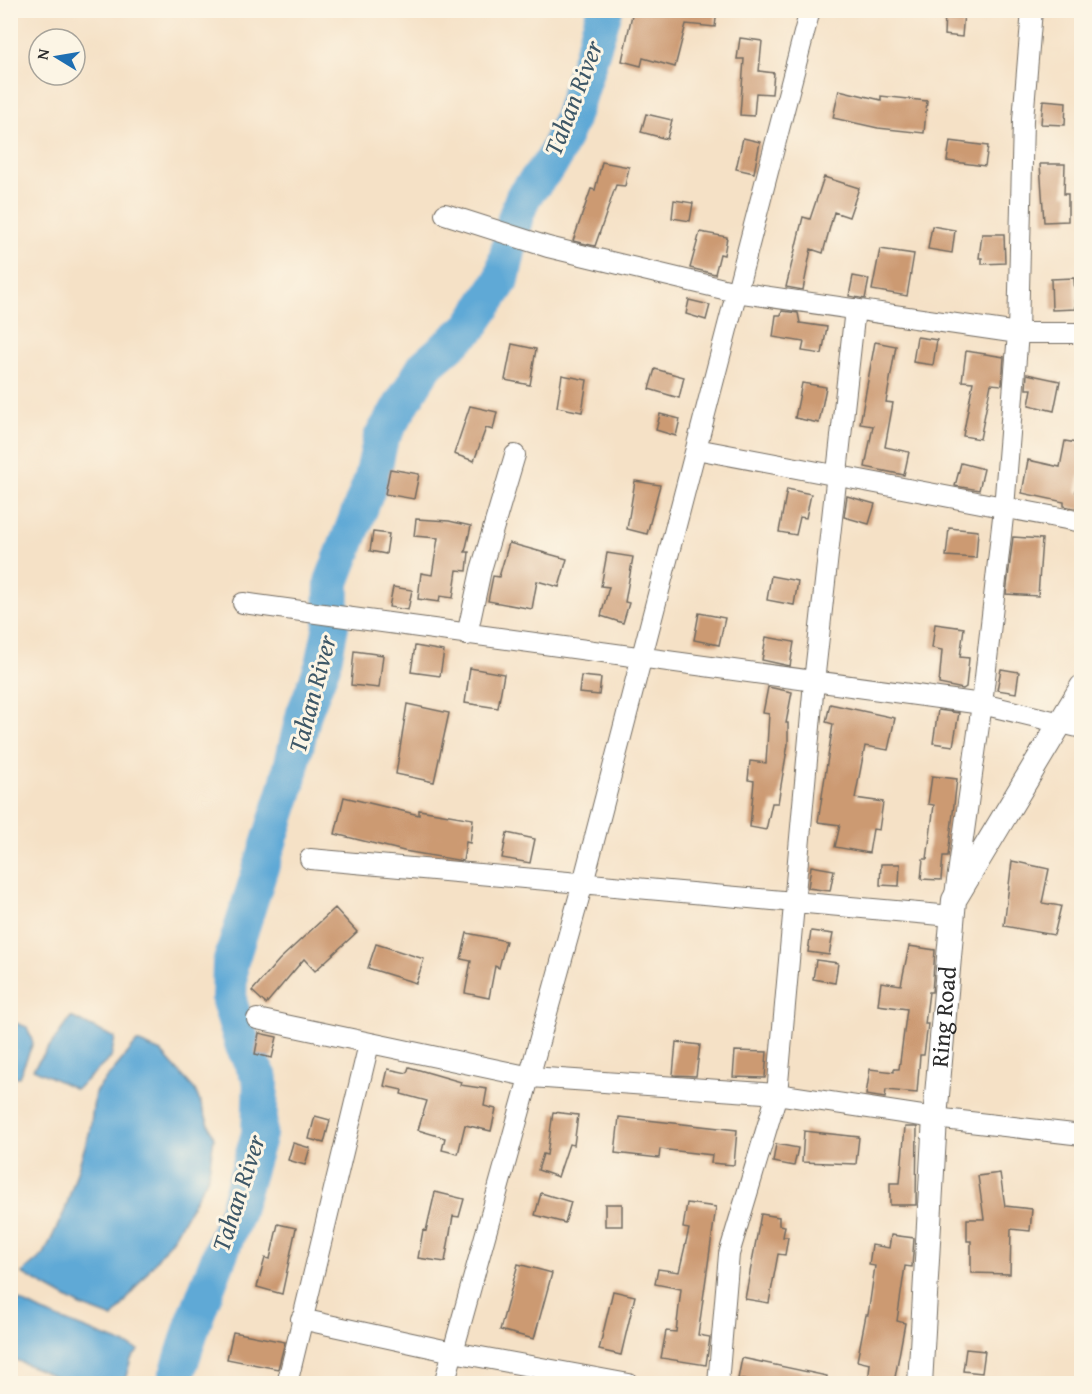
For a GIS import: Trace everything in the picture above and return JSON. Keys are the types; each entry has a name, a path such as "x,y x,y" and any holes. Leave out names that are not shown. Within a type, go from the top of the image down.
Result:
{"street":[{"path":"444,1383 583,884 810,10"},
{"path":"310,859 583,884 794,900 953,908 982,704 1004,507 1018,333 1023,120 1032,10"},
{"path":"445,214 524,239 736,292 1018,333 1082,333"},
{"path":"718,1383 729,1254 777,1094 814,682 855,309"},
{"path":"696,448 1082,522"},
{"path":"467,635 481,570 514,455"},
{"path":"243,603 982,704 1071,725"},
{"name":"Ring Road","path":"920,1383 934,1119 953,908 1071,725 1082,687"},
{"path":"257,1019 531,1077 777,1094 934,1119 1082,1135"},
{"path":"287,1383 369,1044"},
{"path":"301,1319 453,1352 629,1383"}],"water":[{"path":"71,1017 115,1038 111,1058 76,1089 33,1069"},
{"path":"10,1021 27,1027 33,1043 19,1077 11,1076"},
{"path":"137,1042 161,1052 195,1090 214,1137 208,1177 175,1235 113,1318 81,1306 22,1273 44,1254 65,1210 90,1130 95,1092"},
{"path":"10,1296 42,1312 139,1350 131,1359 124,1383 71,1383 11,1358"}],"building":[{"path":"633,10 717,10 715,27 686,24 675,67 643,58 641,66 622,61"},
{"path":"945,11 964,12 962,37 944,35"},
{"path":"740,38 762,41 759,71 774,73 772,94 756,93 754,116 740,115 744,59 737,59"},
{"path":"839,90 881,100 881,96 927,101 924,133 878,128 833,118"},
{"path":"1043,100 1066,102 1065,125 1041,124"},
{"path":"646,114 672,120 667,139 641,132"},
{"path":"743,138 760,142 754,173 736,169"},
{"path":"950,141 988,146 985,166 947,161"},
{"path":"602,162 629,167 625,186 616,185 595,246 573,241 591,189 595,190"},
{"path":"1040,164 1065,164 1064,194 1068,194 1068,221 1044,222"},
{"path":"824,177 859,188 849,217 834,212 823,253 811,249 803,290 786,287 803,217 810,219"},
{"path":"674,200 693,203 690,221 672,218"},
{"path":"932,226 955,230 952,253 928,249"},
{"path":"700,232 727,237 724,255 720,254 715,274 690,268"},
{"path":"982,234 1004,234 1005,263 982,264 982,258 979,258"},
{"path":"880,249 914,254 907,296 872,290"},
{"path":"853,276 869,279 865,299 849,296"},
{"path":"1074,278 1076,309 1052,310 1051,279"},
{"path":"689,300 710,305 706,320 686,314"},
{"path":"782,311 798,313 800,323 827,327 822,354 802,351 804,342 773,337 776,315 781,315"},
{"path":"917,337 937,340 933,365 913,362"},
{"path":"875,342 896,346 886,402 893,403 885,447 909,452 904,475 865,467 873,426 860,424"},
{"path":"512,344 536,349 530,385 505,380"},
{"path":"966,351 1004,357 1002,385 991,384 980,439 963,436 973,382 962,381"},
{"path":"655,369 684,377 679,398 649,389"},
{"path":"1027,374 1060,381 1054,411 1029,405 1032,389 1026,389"},
{"path":"562,375 587,380 582,412 557,407"},
{"path":"802,383 826,387 819,423 795,418"},
{"path":"470,406 497,412 493,430 486,428 474,461 454,454"},
{"path":"660,414 680,419 676,436 656,430"},
{"path":"1065,441 1082,444 1082,464 1076,492 1082,493 1082,510 1064,506 1064,502 1022,493 1028,460 1060,467"},
{"path":"961,463 984,469 979,490 955,486"},
{"path":"390,469 419,474 414,499 385,494"},
{"path":"635,481 660,485 647,534 627,529"},
{"path":"787,489 811,494 806,518 800,517 796,535 779,532"},
{"path":"847,496 875,504 869,524 844,517"},
{"path":"416,519 449,521 471,526 465,552 469,552 467,571 457,570 453,598 440,596 439,602 418,599 421,573 432,575 438,538 414,536"},
{"path":"949,528 978,531 976,558 946,556"},
{"path":"373,532 389,534 386,554 370,551"},
{"path":"1013,537 1042,539 1038,596 1006,594"},
{"path":"509,543 567,559 559,587 537,581 532,609 488,601 493,576 499,577"},
{"path":"607,553 633,557 625,602 629,603 623,623 601,616 609,587 601,586"},
{"path":"771,576 798,581 794,605 767,600"},
{"path":"393,587 412,590 408,610 389,607"},
{"path":"699,613 725,618 719,645 694,640"},
{"path":"935,624 964,628 960,657 969,658 966,687 963,689 939,684 942,650 932,648"},
{"path":"766,637 794,642 790,666 762,660"},
{"path":"415,646 444,651 440,676 411,672"},
{"path":"354,651 383,655 379,688 351,685"},
{"path":"470,668 504,674 498,708 465,703"},
{"path":"1001,669 1019,672 1016,693 997,690"},
{"path":"581,676 601,678 599,695 579,693"},
{"path":"768,687 792,692 786,723 788,723 788,744 778,803 772,803 766,830 750,827 754,781 748,780 750,761 766,763 769,714 763,713"},
{"path":"407,704 449,713 434,782 396,774"},
{"path":"830,704 895,718 888,750 865,746 855,798 883,802 879,830 873,829 869,853 835,847 840,825 818,822 833,724 826,722"},
{"path":"938,710 959,713 953,746 933,743"},
{"path":"932,776 957,779 948,856 943,856 941,880 921,879 923,859 927,859 934,805 928,804"},
{"path":"344,797 419,815 419,810 473,819 470,843 466,842 463,861 404,851 335,834"},
{"path":"507,833 535,839 530,863 502,858"},
{"path":"1012,861 1049,869 1042,903 1061,906 1054,935 1004,926"},
{"path":"881,864 900,864 899,886 880,885"},
{"path":"811,866 834,870 830,891 808,888"},
{"path":"335,908 357,932 315,971 304,959 266,1004 252,991 279,960"},
{"path":"811,931 833,934 829,955 808,952"},
{"path":"467,933 506,941 499,968 495,966 489,998 465,993 471,961 461,959"},
{"path":"376,944 424,959 416,983 368,968"},
{"path":"909,946 935,950 932,992 929,992 925,1024 928,1024 924,1055 920,1055 917,1093 886,1090 885,1098 866,1095 870,1069 894,1072 894,1069 899,1069 907,1009 878,1005 881,982 901,985"},
{"path":"816,960 838,963 835,983 813,979"},
{"path":"259,1033 277,1037 272,1058 255,1054"},
{"path":"676,1042 700,1045 696,1076 673,1075"},
{"path":"735,1051 767,1052 765,1078 733,1077"},
{"path":"409,1067 461,1082 460,1085 487,1089 484,1106 496,1109 491,1131 465,1125 458,1154 442,1150 445,1138 418,1130 427,1101 401,1094 402,1090 384,1086 388,1069 407,1073"},
{"path":"553,1112 578,1115 574,1145 569,1144 558,1177 538,1170 543,1154 547,1155"},
{"path":"315,1116 330,1120 324,1143 309,1139"},
{"path":"619,1117 737,1130 734,1165 711,1163 712,1155 660,1149 659,1158 615,1153"},
{"path":"905,1127 917,1127 916,1205 890,1205 890,1183 900,1183"},
{"path":"804,1131 859,1137 856,1164 802,1162"},
{"path":"293,1143 310,1148 305,1165 288,1160"},
{"path":"776,1144 798,1148 794,1166 773,1162"},
{"path":"1000,1173 1005,1206 1032,1209 1030,1231 1011,1229 1010,1274 971,1273 971,1241 967,1241 967,1219 984,1219 978,1176"},
{"path":"435,1192 464,1199 459,1217 453,1216 445,1262 418,1258 423,1230 426,1231"},
{"path":"541,1193 571,1202 565,1223 535,1215"},
{"path":"687,1203 716,1207 698,1335 710,1337 706,1365 661,1358 666,1331 676,1332 681,1289 655,1284 658,1269 679,1272 689,1229 683,1228"},
{"path":"605,1204 622,1204 622,1226 605,1226"},
{"path":"761,1214 779,1217 779,1225 785,1226 783,1237 788,1237 785,1255 778,1254 769,1303 745,1299"},
{"path":"278,1224 296,1228 282,1294 257,1287 265,1258 270,1259"},
{"path":"891,1235 914,1238 912,1267 905,1266 897,1321 905,1323 894,1383 868,1383 870,1364 857,1361 866,1315 868,1315 875,1266 869,1265 872,1245 889,1248"},
{"path":"518,1264 552,1273 534,1339 500,1330"},
{"path":"613,1291 635,1296 621,1355 599,1350"},
{"path":"233,1332 285,1342 278,1369 227,1359"},
{"path":"966,1349 985,1351 982,1373 963,1371"},
{"path":"742,1358 827,1376 826,1383 762,1383 738,1379"}],"waterway":[{"name":"Tahan River","path":"174,1384 193,1324 236,1213 259,1134 261,1080 243,1046 229,1001 230,964 286,789 304,713 323,665 331,626 332,582 372,478 381,438 425,366 470,327 502,279 515,219 523,197 553,160 571,119 605,10"}]}
